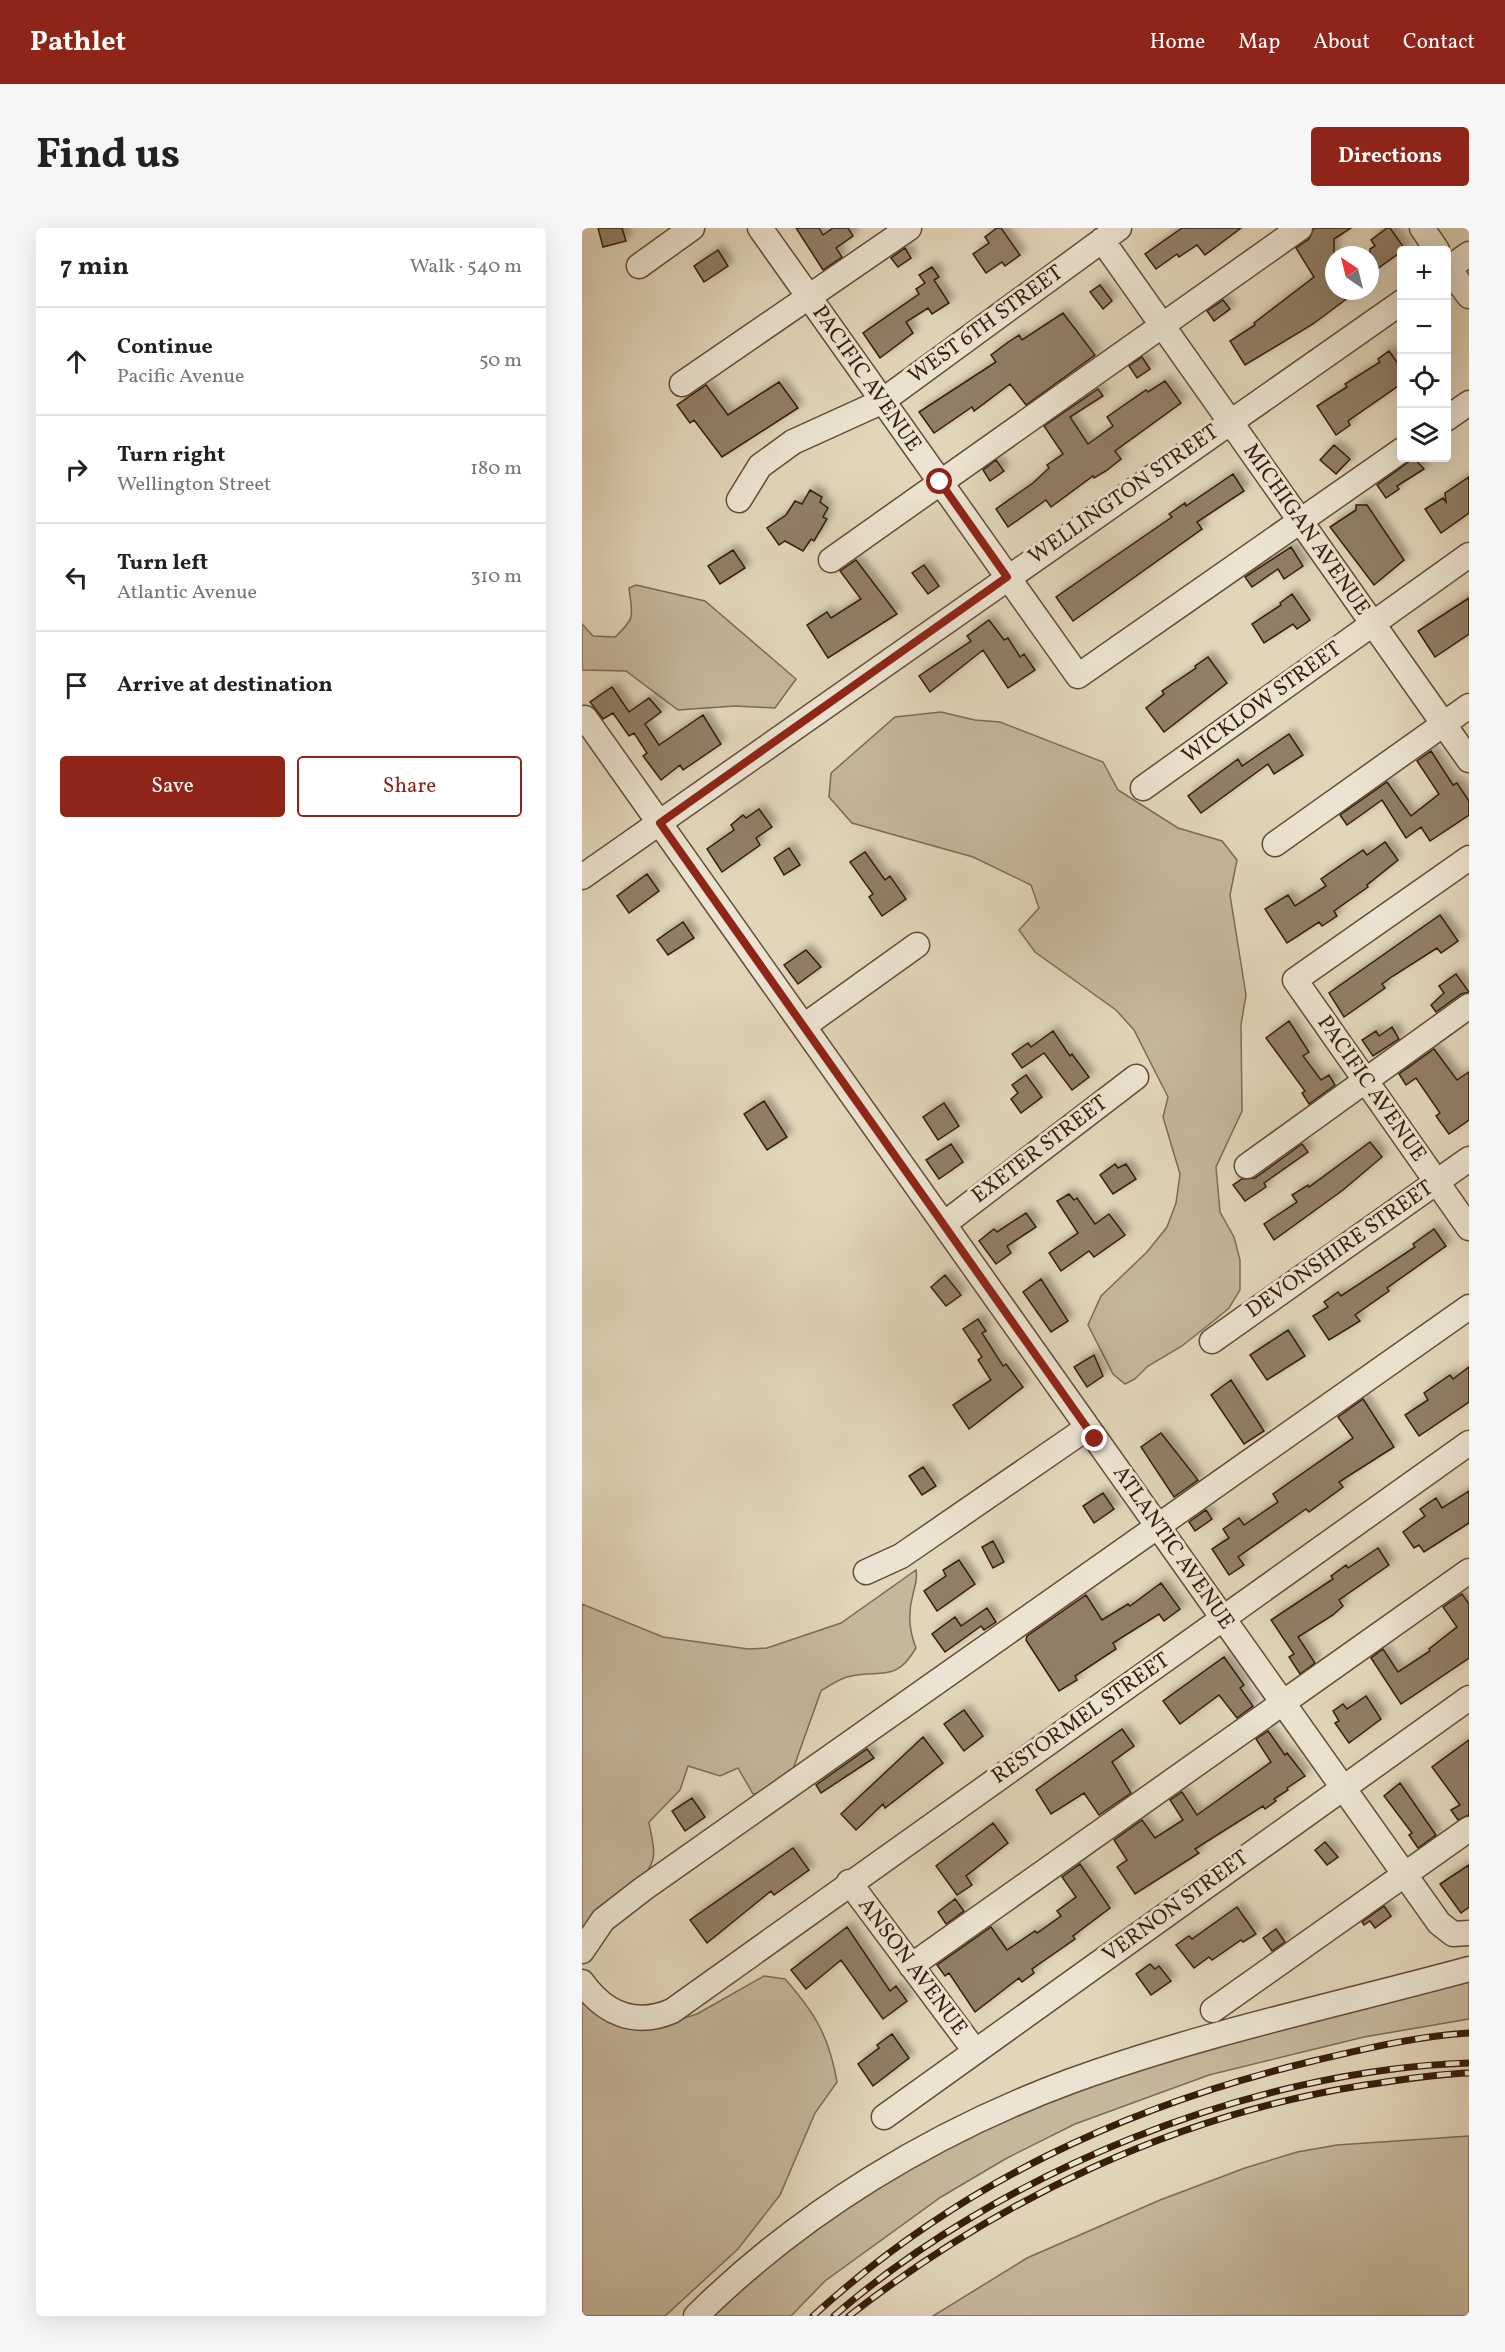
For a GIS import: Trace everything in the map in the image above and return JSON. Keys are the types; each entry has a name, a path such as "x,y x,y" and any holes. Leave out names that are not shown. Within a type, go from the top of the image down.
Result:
{"street":[{"path":"639,266 692,228"},
{"name":"PACIFIC AVENUE","path":"760,228 881,402 1078,676 1300,522"},
{"path":"682,384 810,299 909,228"},
{"path":"831,560 1161,324 1300,228"},
{"path":"1422,228 1434,246"},
{"name":"MICHIGAN AVENUE","path":"1110,234 1161,324 1469,760"},
{"name":"WEST 6TH STREET","path":"739,500 760,466 793,442 881,402 1110,234"},
{"path":"1451,262 1469,254"},
{"path":"1451,272 1469,296"},
{"name":"WELLINGTON STREET","path":"582,877 1397,305"},
{"path":"1451,415 1469,403"},
{"path":"1300,522 1397,453"},
{"name":"WICKLOW STREET","path":"1143,788 1469,555"},
{"path":"1275,844 1469,706"},
{"name":"ATLANTIC AVENUE","path":"585,718 1404,1875 1439,1923 1461,1933"},
{"name":"PACIFIC AVENUE","path":"1469,858 1295,980 1469,1228"},
{"path":"804,1026 917,945"},
{"path":"1247,1166 1469,1006"},
{"name":"EXETER STREET","path":"944,1224 1136,1077"},
{"name":"DEVONSHIRE STREET","path":"1212,1341 1469,1159"},
{"path":"582,1951 603,1920 643,1889 1158,1529 1469,1307"},
{"path":"866,1572 902,1556 1087,1428"},
{"name":"RESTORMEL STREET","path":"582,1982 603,2006 634,2018 660,2016 694,1995 849,1882 1469,1443"},
{"path":"911,1966 1469,1571"},
{"name":"VERNON STREET","path":"884,2117 1469,1698"},
{"path":"1213,2010 1469,1829"},
{"name":"ANSON AVENUE","path":"849,1882 975,2051"},
{"path":"696,2316 757,2261 819,2213 872,2178 981,2120 1070,2082 1155,2053 1469,1969"}],"shaded area":[{"path":"636,585 705,601 796,679 775,708 735,706 678,710 626,671 582,670 582,624 593,636 615,637 630,620 632,610 629,588"},
{"path":"941,712 975,720 1000,722 1103,762 1118,790 1178,828 1222,841 1237,860 1230,895 1246,995 1241,1025 1242,1111 1216,1167 1220,1212 1234,1237 1240,1260 1240,1290 1229,1308 1216,1319 1182,1346 1148,1366 1135,1379 1125,1384 1113,1374 1088,1325 1101,1296 1147,1252 1167,1227 1176,1203 1180,1174 1163,1117 1168,1097 1134,1030 1116,1010 1035,952 1019,930 1039,908 1031,885 973,857 852,823 829,797 831,773 895,717"},
{"path":"916,1570 910,1615 916,1648 909,1659 895,1670 847,1677 821,1691 791,1775 761,1793 753,1794 738,1768 720,1776 688,1766 680,1790 649,1822 654,1855 648,1870 641,1879 589,1921 582,1931 582,1604 663,1637 748,1649 767,1648 841,1623"},
{"path":"764,1976 785,1979 813,2014 830,2051 837,2082 815,2113 780,2195 738,2249 665,2316 582,2316 582,1994 658,2026 697,2014"},
{"path":"1469,1982 1469,2019 1364,2037 1209,2075 1075,2124 1007,2158 941,2197 825,2281 791,2316 710,2316 784,2251 909,2166 1019,2110 1210,2046"},
{"path":"1469,2136 1469,2316 933,2316 1027,2258 1160,2200 1245,2168 1297,2152 1337,2145"}],"building":[{"path":"598,228 622,228 626,241 603,247"},
{"path":"796,228 819,228 823,235 833,228 848,228 853,236 836,248 842,257 823,270"},
{"path":"997,228 1001,228 1020,255 1005,266 1002,262 986,273 973,254 989,243 985,237"},
{"path":"1182,228 1241,228 1205,255 1197,245 1179,257 1177,254 1156,269 1145,254"},
{"path":"1314,228 1351,228 1334,239 1334,246 1325,246 1325,300 1345,300 1313,324 1245,365 1230,341 1255,325 1254,323 1314,277 1296,248 1309,239"},
{"path":"1390,228 1403,246 1397,246 1397,255 1379,268 1379,246 1375,246 1371,240"},
{"path":"905,248 911,258 898,267 891,258"},
{"path":"718,250 728,266 704,282 694,266"},
{"path":"932,267 939,277 934,280 949,303 932,314 928,308 906,322 913,333 880,358 863,333 919,294 916,289 925,283 919,275"},
{"path":"1100,285 1112,301 1103,309 1090,292"},
{"path":"1223,300 1230,309 1214,321 1207,311"},
{"path":"1063,313 1095,355 1026,405 1010,384 974,411 972,407 934,433 919,412 996,362 991,355 1007,343 1019,335 1022,340"},
{"path":"1389,351 1397,362 1397,387 1348,421 1350,425 1336,435 1317,406 1347,387 1345,384 1380,362 1378,359"},
{"path":"1142,357 1150,369 1137,378 1129,366"},
{"path":"1165,381 1181,403 1115,451 1121,459 1106,471 1094,478 1093,476 1051,507 1046,500 1008,527 996,509 1033,483 1049,468 1047,465 1063,454 1044,426 1098,389 1103,396 1070,417 1088,444 1113,426 1107,417 1146,390 1148,392"},
{"path":"779,382 798,408 722,457 694,420 690,423 677,405 706,385 728,415"},
{"path":"1334,445 1350,459 1336,474 1320,460"},
{"path":"996,460 1004,471 990,481 983,470"},
{"path":"1409,462 1418,462 1424,469 1397,486 1399,489 1386,498 1377,485"},
{"path":"1233,474 1244,491 1197,522 1202,529 1073,621 1056,597 1172,517 1169,514 1185,503 1186,506"},
{"path":"1469,477 1469,513 1441,533 1425,509 1443,498 1446,502 1445,493"},
{"path":"810,490 822,497 820,502 828,508 823,517 827,519 814,541 811,539 803,551 785,541 779,545 767,528 786,515 795,501 802,504"},
{"path":"1356,505 1367,505 1404,560 1374,585 1330,527 1356,510"},
{"path":"1291,547 1303,566 1284,579 1278,569 1252,587 1245,577"},
{"path":"733,550 745,568 720,584 708,566"},
{"path":"856,560 897,614 828,658 807,625 827,612 831,618 861,599 840,571"},
{"path":"924,565 939,586 928,594 912,573"},
{"path":"1292,594 1310,620 1297,629 1293,624 1264,643 1252,624 1281,605 1280,603"},
{"path":"1469,598 1469,634 1435,657 1418,631"},
{"path":"989,620 1004,640 1008,638 1020,657 1024,654 1035,670 1008,688 983,650 930,692 919,676 971,641 967,636"},
{"path":"1208,657 1227,683 1164,732 1146,708 1164,694 1162,691"},
{"path":"612,687 629,712 649,698 661,712 645,724 659,745 703,715 721,744 683,770 680,765 661,780 643,756 647,753 634,733 629,736 613,713 603,719 590,702"},
{"path":"1289,734 1303,755 1274,774 1268,764 1201,813 1188,796 1238,759 1242,766"},
{"path":"1431,751 1453,785 1457,783 1469,801 1469,815 1430,841 1421,827 1406,838 1382,800 1347,825 1340,815 1387,782 1411,816 1439,794 1417,761"},
{"path":"759,809 772,827 756,838 760,845 722,872 707,849 734,830 731,825 743,815 746,818"},
{"path":"1385,842 1398,860 1367,885 1368,887 1334,911 1337,916 1322,926 1319,922 1287,943 1265,909 1288,895 1295,906 1326,886 1321,879 1363,850 1367,855"},
{"path":"789,848 800,865 784,875 774,858"},
{"path":"865,852 885,880 890,876 906,899 882,916 869,897 873,894 850,862"},
{"path":"647,874 659,891 629,913 617,896"},
{"path":"1440,915 1458,941 1441,953 1437,948 1393,976 1382,984 1385,988 1344,1017 1329,993"},
{"path":"683,922 694,938 668,955 657,940"},
{"path":"806,950 821,967 798,984 784,965"},
{"path":"1456,974 1469,992 1461,994 1436,1012 1431,1005 1444,993 1439,986"},
{"path":"1289,1021 1309,1052 1303,1056 1321,1080 1329,1075 1335,1085 1309,1104 1302,1093 1305,1091 1266,1038"},
{"path":"1392,1027 1399,1039 1373,1056 1362,1040 1376,1031 1379,1036"},
{"path":"1053,1031 1070,1056 1072,1054 1089,1077 1072,1090 1044,1053 1022,1068 1012,1054 1028,1043 1031,1047"},
{"path":"1434,1049 1457,1080 1469,1072 1469,1120 1449,1134 1436,1116 1440,1113 1416,1078 1406,1085 1399,1074"},
{"path":"1026,1075 1042,1097 1021,1113 1011,1099 1018,1093 1012,1085"},
{"path":"764,1101 787,1137 767,1150 744,1114"},
{"path":"944,1103 959,1126 938,1140 923,1117"},
{"path":"1370,1142 1382,1157 1343,1190 1274,1240 1264,1224 1297,1202 1292,1195 1308,1185 1309,1187"},
{"path":"951,1144 963,1162 939,1179 926,1160"},
{"path":"1302,1144 1308,1152 1264,1183 1266,1187 1245,1201 1233,1185 1242,1179 1255,1178"},
{"path":"1115,1164 1118,1168 1126,1164 1136,1179 1113,1194 1100,1175"},
{"path":"1069,1194 1074,1200 1077,1198 1095,1224 1109,1214 1125,1235 1094,1257 1089,1251 1061,1271 1049,1253 1078,1233 1057,1201"},
{"path":"1026,1213 1036,1227 1007,1246 1011,1253 996,1264 979,1241 994,1229 997,1232"},
{"path":"1434,1229 1446,1246 1387,1288 1389,1291 1355,1315 1360,1321 1329,1340 1313,1316 1328,1307 1324,1302 1338,1292 1341,1296 1415,1247 1413,1244"},
{"path":"945,1275 961,1295 946,1306 931,1287"},
{"path":"1041,1279 1068,1321 1051,1332 1023,1292"},
{"path":"978,1319 986,1331 982,1333 1003,1366 1006,1364 1023,1387 969,1429 953,1405 991,1380 978,1360 982,1357 963,1329"},
{"path":"1288,1330 1305,1356 1267,1380 1250,1355"},
{"path":"1094,1355 1103,1376 1087,1387 1074,1367"},
{"path":"1469,1367 1469,1402 1419,1436 1405,1415 1428,1400 1424,1393 1450,1375 1453,1379"},
{"path":"1231,1380 1264,1431 1244,1444 1211,1395"},
{"path":"1363,1399 1394,1447 1339,1482 1343,1487 1309,1512 1306,1509 1238,1557 1244,1565 1229,1575 1212,1549 1229,1538 1223,1529 1239,1518 1244,1525 1278,1502 1273,1494 1353,1438 1338,1417"},
{"path":"1161,1433 1198,1480 1174,1497 1141,1447"},
{"path":"923,1467 936,1486 922,1495 909,1476"},
{"path":"1469,1491 1469,1523 1424,1552 1419,1545 1414,1548 1403,1532 1425,1516 1420,1509 1436,1498 1442,1508"},
{"path":"1103,1493 1114,1509 1094,1523 1083,1506"},
{"path":"1206,1510 1212,1519 1195,1531 1189,1522"},
{"path":"993,1541 1004,1562 993,1568 982,1547"},
{"path":"1378,1548 1389,1565 1339,1600 1343,1606 1333,1615 1298,1637 1315,1663 1300,1674 1289,1657 1294,1654 1271,1620 1333,1579 1331,1576 1346,1565 1348,1568"},
{"path":"959,1560 975,1584 937,1611 924,1591 946,1576 943,1570"},
{"path":"1161,1583 1180,1609 1164,1621 1159,1614 1113,1643 1116,1649 1075,1676 1077,1680 1059,1691 1026,1640 1027,1636 1086,1595 1102,1620 1128,1604 1130,1606"},
{"path":"1462,1594 1469,1604 1469,1658 1401,1704 1371,1658 1383,1649 1398,1672 1430,1651 1429,1649 1457,1627 1443,1607"},
{"path":"987,1608 996,1622 984,1630 981,1626 945,1652 932,1634 955,1617 961,1626"},
{"path":"1224,1657 1244,1685 1240,1688 1253,1706 1237,1718 1219,1695 1180,1724 1163,1701"},
{"path":"1366,1696 1381,1719 1349,1743 1335,1723 1339,1721 1333,1711 1343,1704 1347,1709"},
{"path":"964,1710 983,1736 964,1751 944,1724"},
{"path":"1122,1729 1134,1746 1112,1762 1131,1793 1099,1815 1084,1793 1051,1814 1036,1790"},
{"path":"1268,1731 1285,1755 1287,1753 1305,1776 1287,1788 1288,1790 1274,1799 1276,1801 1265,1809 1263,1806 1195,1849 1199,1853 1135,1894 1117,1867 1127,1860 1114,1840 1142,1820 1155,1838 1183,1820 1170,1800 1182,1792 1197,1815 1271,1762 1256,1739"},
{"path":"923,1737 943,1763 885,1808 883,1804 856,1830 841,1814"},
{"path":"1469,1740 1469,1815 1458,1820 1451,1810 1460,1805 1432,1767"},
{"path":"867,1749 874,1758 821,1793 816,1785"},
{"path":"1400,1783 1436,1835 1418,1848 1409,1835 1412,1833 1384,1796"},
{"path":"692,1798 705,1817 685,1831 672,1811"},
{"path":"993,1823 1008,1843 966,1876 972,1885 957,1895 936,1866"},
{"path":"1325,1842 1338,1857 1327,1865 1315,1850"},
{"path":"793,1848 809,1870 774,1895 771,1891 707,1943 690,1920"},
{"path":"1080,1864 1110,1908 1073,1936 1075,1939 1032,1969 1034,1973 1022,1982 1019,1978 975,2012 949,1973 945,1976 937,1965 991,1927 1007,1950 1035,1931 1037,1933 1061,1916 1057,1911 1076,1897 1062,1877"},
{"path":"1469,1865 1469,1907 1461,1913 1440,1884"},
{"path":"955,1899 964,1911 946,1924 938,1912"},
{"path":"1384,1906 1391,1916 1375,1928 1370,1921 1364,1925 1362,1922"},
{"path":"1237,1907 1256,1934 1243,1942 1241,1940 1212,1960 1209,1957 1194,1968 1176,1945 1189,1936 1192,1939"},
{"path":"847,1927 890,1991 896,1986 907,2001 883,2019 841,1960 806,1989 791,1970"},
{"path":"1276,1929 1285,1942 1272,1951 1263,1938"},
{"path":"1150,1964 1155,1969 1159,1966 1171,1981 1151,1995 1136,1974"},
{"path":"892,2034 909,2058 873,2086 858,2064 879,2048 877,2045"}],"railway":[{"path":"813,2316 868,2269 926,2227 985,2189 1046,2156 1110,2127 1175,2102 1313,2061 1410,2040 1469,2033"},
{"path":"834,2316 899,2264 972,2217 1050,2175 1131,2138 1216,2108 1301,2085 1386,2070 1469,2063"},
{"path":"849,2316 907,2273 967,2234 1029,2199 1158,2140 1226,2117 1295,2099 1391,2081 1469,2073"}],"route":[{"path":"940,482 1007,577 660,823 1095,1439"}]}
